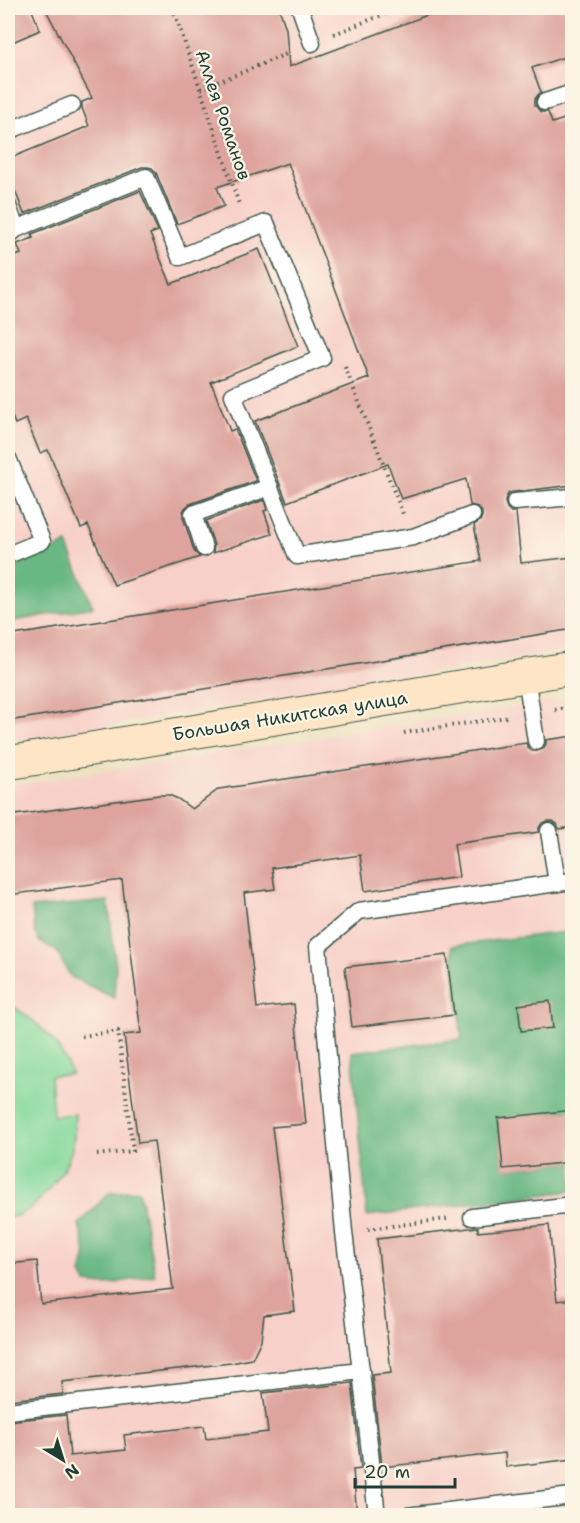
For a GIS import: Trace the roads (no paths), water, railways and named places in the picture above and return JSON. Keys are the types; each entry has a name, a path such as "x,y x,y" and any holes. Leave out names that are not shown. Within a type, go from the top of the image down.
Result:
{"street":[{"name":"Большая Никитская улица","path":"8,763 573,668"}],"lane":[{"path":"300,8 312,43"},
{"path":"545,102 573,93"},
{"path":"8,131 72,105"},
{"path":"8,206 12,232 146,177 180,257 266,223 322,358 232,395 297,556 413,537 472,515"},
{"path":"8,458 42,541 8,555"},
{"path":"204,548 193,514 270,487"},
{"path":"515,502 573,497"},
{"path":"526,676 536,741"},
{"path":"377,1515 344,1232 318,946 359,911 565,882 549,831"},
{"path":"472,1216 573,1205"},
{"path":"8,1411 361,1371"},
{"path":"406,1515 573,1496"}]}
